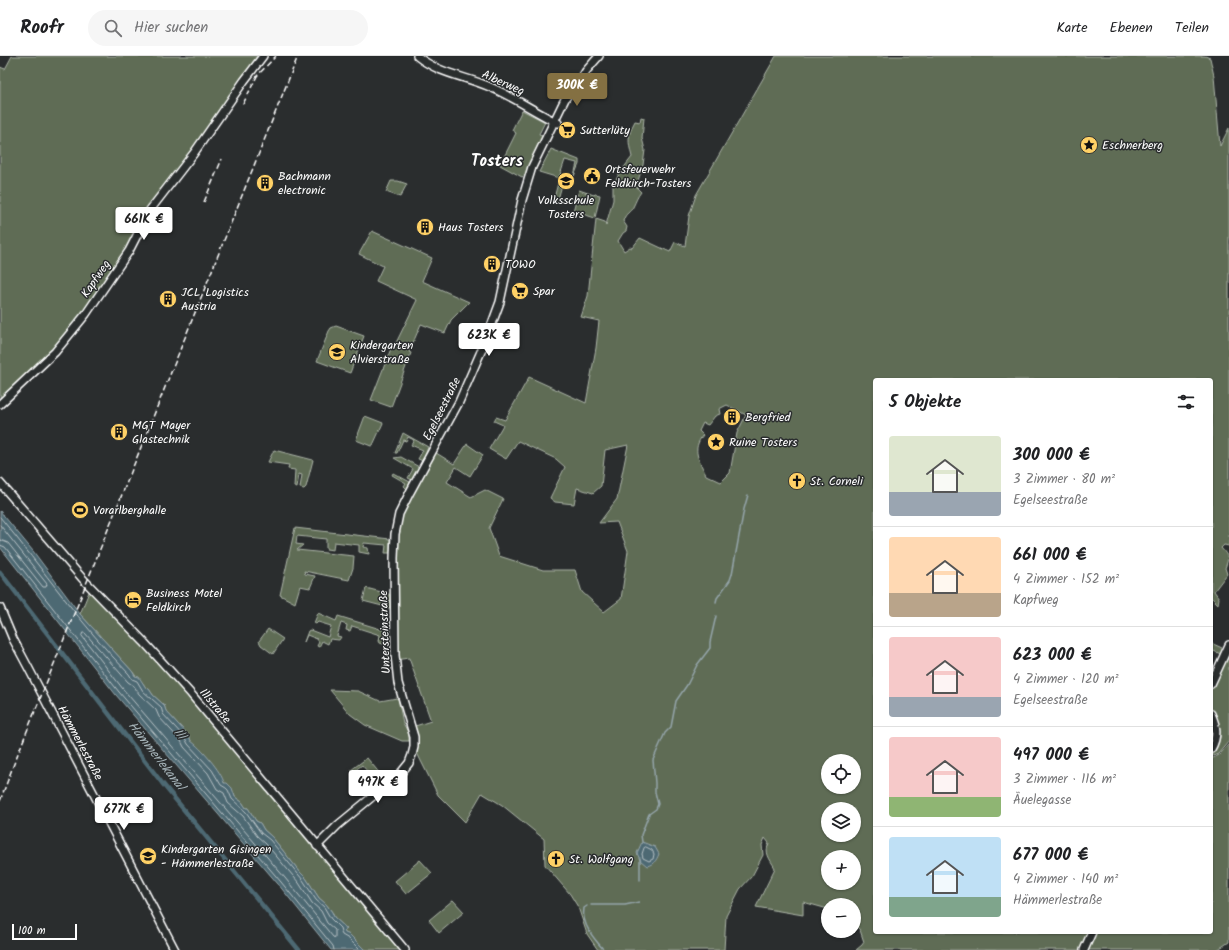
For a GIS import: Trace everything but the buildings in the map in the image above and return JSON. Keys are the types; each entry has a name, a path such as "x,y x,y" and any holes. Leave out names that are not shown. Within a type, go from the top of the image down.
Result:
{"main road":[{"name":"Kapfweg","path":"0,404 55,352 86,314 129,251 150,210 194,153 263,56"},
{"name":"Alberweg","path":"417,56 425,63 443,71 489,86 557,122"},
{"name":"Egelseestraße","path":"400,514 410,492 459,402 486,340 500,302 522,200 532,167 557,122 565,99 572,88 576,87 586,71 599,56"},
{"name":"Illstraße","path":"0,483 82,578 144,642 191,694 405,950"},
{"name":"Untersteinstraße","path":"317,846 338,825 400,774 409,762 414,747 414,737 398,683 395,655 394,558 395,534 400,514"},
{"name":"Hämmerlestraße","path":"0,608 22,655 175,950"},
{"path":"1213,680 1229,644"},
{"path":"1213,718 1217,732 1213,744"},
{"path":"1084,950 1091,934"}],"green space":[{"path":"12,56 263,56 167,187 129,251 67,337 0,404 0,67 5,69"},
{"path":"776,56 1205,56 1210,58 1214,76 1220,146 1229,128 1229,546 1224,545 1221,548 1228,558 1225,568 1227,574 1214,591 1219,598 1218,604 1213,599 1213,378 873,378 873,934 1213,934 1213,758 1219,755 1229,744 1229,942 1217,950 856,950 864,942 861,933 861,898 821,898 821,907 803,902 803,915 756,907 775,868 767,853 769,843 765,838 762,845 763,855 752,876 740,889 726,916 724,950 598,950 587,934 578,907 570,894 545,865 544,839 502,805 482,793 465,822 438,795 414,747 412,727 431,721 409,658 395,660 394,593 399,514 433,451 454,464 467,444 483,455 470,476 456,467 447,482 471,497 485,490 503,499 489,528 499,556 543,570 575,570 582,592 604,612 621,599 628,551 617,522 599,523 617,499 628,445 605,450 601,486 593,493 577,488 574,504 555,502 550,498 565,467 556,459 518,441 506,459 489,449 503,425 494,421 496,417 505,420 529,377 586,403 596,348 599,321 581,317 588,296 596,219 605,222 606,225 613,200 613,186 619,174 632,157 629,139 635,121 640,122 641,117 644,118 642,138 645,150 643,165 636,187 641,192 632,209 624,218 623,221 627,227 626,231 618,241 624,251 630,247 632,248 640,238 670,252 675,242 685,246 689,216 696,195","holes":["727,405 746,415 737,433 730,473 721,482 706,475 697,455 697,445 703,435 699,431 703,423 708,425 715,416 720,414 719,409"]},
{"path":"522,110 545,122 539,134 543,136 537,152 528,170 522,177 500,165 516,133 512,130"},
{"path":"551,149 579,160 574,176 577,163 565,160 559,178 539,172"},
{"path":"391,181 398,181 407,184 400,197 386,192"},
{"path":"558,183 562,185 557,203 553,202"},
{"path":"579,190 594,195 600,195 595,218 573,211"},
{"path":"372,231 432,258 422,281 469,302 451,320 445,333 421,324 409,352 411,353 391,407 371,400 392,346 394,347 417,300 376,281 383,266 359,254"},
{"path":"336,326 364,336 350,373 317,361 329,331 331,328"},
{"path":"365,416 383,423 373,445 371,446 356,440"},
{"path":"403,433 428,447 423,461 418,459 423,450 411,445 414,440 408,437 406,441 403,440 397,453 395,453"},
{"path":"274,450 313,460 306,487 304,489 300,488 302,475 299,474 297,488 294,487 295,470 288,469 289,465 268,462"},
{"path":"401,457 419,467 412,480 408,478 413,469 394,458"},
{"path":"393,473 410,482 407,489 404,486 406,483 392,475"},
{"path":"295,528 390,539 390,553 385,553 386,545 364,543 363,547 368,548 369,554 359,552 359,545 334,542 333,550 326,549 326,539 297,536 296,544 303,545 297,550 354,556 353,568 349,580 304,571 305,574 315,576 310,588 300,586 295,603 280,595"},
{"path":"91,587 144,642 405,950 365,950 350,935 345,933 344,931 347,929 334,917 332,912 319,898 306,878 272,837 264,830 260,823 256,821 248,808 246,808 242,802 235,797 234,793 224,783 215,767 166,711 164,705 149,689 146,688 80,614"},
{"path":"366,588 389,594 390,608 363,601"},
{"path":"318,613 336,621 338,616 390,632 391,650 390,646 380,643 380,635 352,626 350,631 346,630 347,625 341,623 337,636 341,637 339,640 330,639 328,644 322,641 319,647 317,646 319,642 317,639 307,635 304,642 308,631 310,630 328,637 331,626 318,622 316,624 314,623"},
{"path":"268,629 283,639 273,654 261,645 259,641"},
{"path":"1213,644 1224,650 1221,654 1213,651"},
{"path":"1229,650 1229,741 1218,754 1213,756 1213,749 1216,742 1216,721 1213,714 1213,684"},
{"path":"330,690 358,691 380,701 397,698 403,723 409,734 409,741 402,741 365,725 350,714"},
{"path":"367,758 386,781 372,791 370,789 377,783 362,765 353,772 351,770"},
{"path":"420,860 432,873 406,894 395,881"},
{"path":"453,900 464,912 439,933 429,920"}],"water":[{"name":"Ill","path":"0,511 33,551 80,614 135,676 139,677 146,688 149,689 164,705 166,711 189,736 191,741 210,760 224,783 227,783 232,788 235,797 242,802 246,808 248,808 256,821 260,823 264,830 272,837 306,878 319,898 332,912 334,917 347,929 344,931 345,933 350,935 365,950 331,950 278,884 116,695 0,547"},
{"path":"642,842 655,847 659,854 654,862 647,866 640,860 637,853"}],"waterway":[{"path":"716,602 717,598 730,580 732,574 748,495"},
{"name":"Hämmerlekanal","path":"0,572 162,783 299,950"},
{"path":"642,842 641,835 649,814 656,809 658,804 655,792 653,760 665,733 671,727 676,701 687,685 697,665 710,648 716,616"},
{"path":"640,858 640,880"},
{"path":"591,905 625,905 639,902"},
{"path":"587,906 584,908 584,920 592,936 604,950"}],"railway":[{"path":"243,104 257,76 276,56"},
{"path":"0,801 298,56"},
{"path":"204,202 222,159"}],"place":[{"name":"Sutterlüty","path":"567,130"},
{"name":"Eschnerberg","path":"1089,145"},
{"name":"Ortsfeuerwehr Feldkirch-Tosters","path":"592,176"},
{"name":"Volksschule Tosters","path":"566,181"},
{"name":"Bachmann electronic","path":"265,183"},
{"name":"Haus Tosters","path":"425,227"},
{"name":"TOWO","path":"492,264"},
{"name":"Spar","path":"520,291"},
{"name":"JCL Logistics Austria","path":"168,299"},
{"name":"Kindergarten Alvierstraße","path":"337,352"},
{"name":"Bergfried","path":"732,417"},
{"name":"MGT Mayer Glastechnik","path":"119,432"},
{"name":"Ruine Tosters","path":"716,442"},
{"name":"St. Corneli","path":"797,481"},
{"name":"Vorarlberghalle","path":"80,510"},
{"name":"Business Motel Feldkirch","path":"133,600"},
{"name":"Kindergarten Gisingen - Hämmerlestraße","path":"148,856"},
{"name":"St. Wolfgang","path":"556,859"}],"district":[{"name":"Tosters","path":"497,161"}]}
